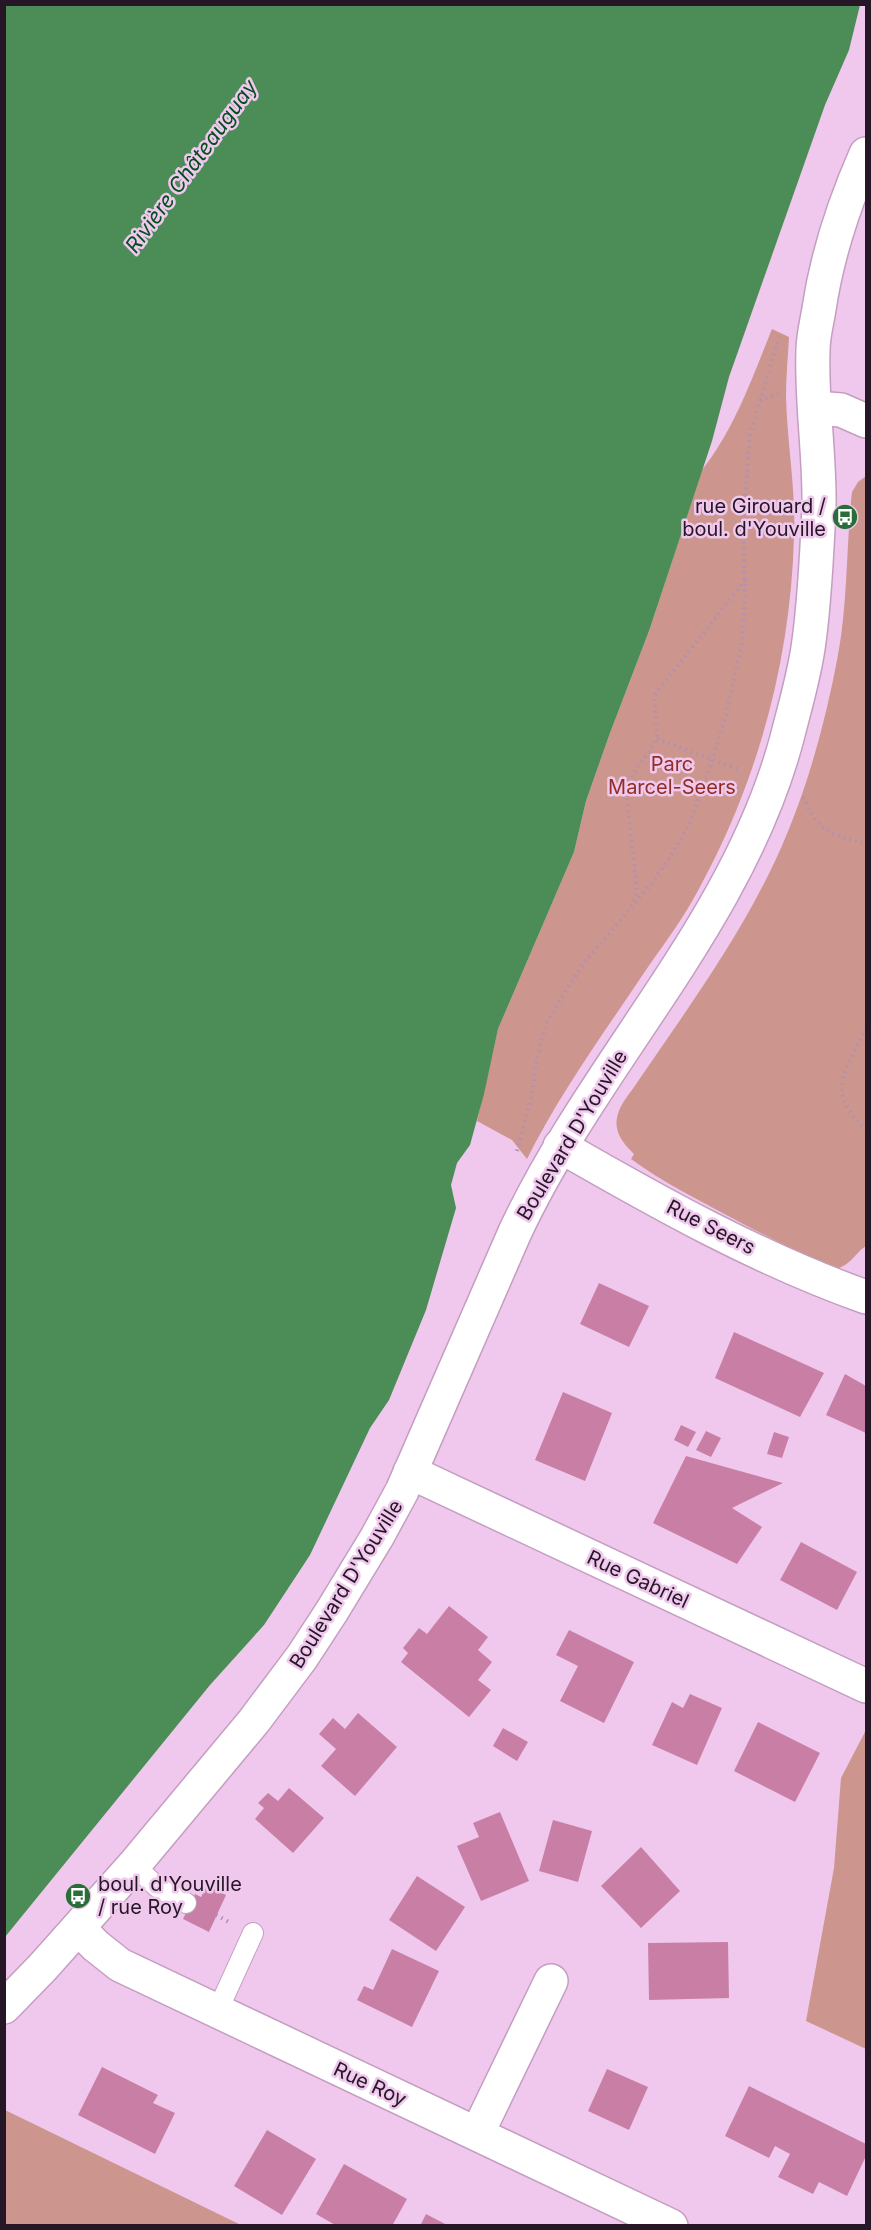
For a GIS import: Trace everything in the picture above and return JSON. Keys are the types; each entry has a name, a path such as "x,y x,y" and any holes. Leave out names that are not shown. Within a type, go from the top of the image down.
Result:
{"street":[{"name":"Boulevard D'Youville","path":"4,2007 134,1865 254,1721 302,1657 377,1538 402,1491 515,1232 560,1146 696,939 744,852 773,782 809,643 819,502 813,346 824,276 849,194 867,154"},
{"path":"815,408 841,410 867,421"},
{"name":"Rue Seers","path":"560,1146 676,1211 726,1236 815,1279 867,1297"},
{"name":"Rue Gabriel","path":"410,1472 867,1686"},
{"name":"Rue Roy","path":"78,1928 120,1965 670,2226"},
{"path":"477,2134 550,1981"}],"lane":[{"path":"134,1865 157,1887 186,1903"},
{"path":"217,2012 254,1933"}],"path":[{"name":"Boulevard D'Youville","path":"516,1155 532,1095 536,1063 546,1023 583,964 651,884 690,823 712,760 726,715 742,642 746,579 743,530 747,460 752,424 776,343 783,328"},
{"path":"759,401 783,390"},
{"path":"634,902 637,891 626,791 628,780 657,739 654,700 656,693 746,579"},
{"path":"657,739 750,773"},
{"path":"798,792 818,825 829,832 867,844"},
{"path":"867,1028 845,1072 841,1086 843,1101 850,1112 867,1129"}],"green space":[{"name":"Parc Marcel-Seers","path":"772,329 789,337 786,396 793,483 794,536 792,581 786,626 779,671 768,715 740,801 696,894 569,1085 527,1159 512,1140 477,1121 498,1029 574,852 586,801 649,631 702,470 733,420"},
{"path":"866,476 866,1246 847,1264 837,1269 745,1225 680,1190 631,1159 634,1154 620,1138 617,1122 626,1099 709,977 745,919 776,859 797,810 821,733 838,655 844,614 852,492 858,482"},
{"path":"866,1730 866,2049 806,2021 834,1868 841,1778"},
{"path":"5,2110 241,2225 5,2225"}],"water":[{"name":"Rivière Châteauguay","path":"5,4 860,5 849,50 825,105 729,377 712,441 649,631 586,801 574,852 498,1029 470,1145 457,1163 451,1185 456,1208 426,1310 389,1400 370,1428 310,1555 264,1625 210,1685 5,1937"}],"building":[{"path":"599,1283 649,1306 629,1347 580,1324"},
{"path":"734,1332 824,1373 800,1417 715,1378"},
{"path":"845,1374 866,1386 866,1433 826,1415"},
{"path":"563,1392 612,1413 585,1481 535,1460"},
{"path":"681,1425 696,1432 688,1447 674,1440"},
{"path":"706,1431 721,1438 711,1457 696,1450"},
{"path":"774,1432 789,1437 782,1458 767,1454"},
{"path":"686,1456 783,1483 732,1508 762,1527 737,1564 653,1523"},
{"path":"801,1542 857,1572 837,1610 780,1580"},
{"path":"449,1606 488,1637 478,1650 492,1662 478,1680 491,1690 469,1717 401,1662 408,1653 403,1648 419,1628 427,1634"},
{"path":"569,1630 634,1662 604,1723 560,1701 578,1666 556,1655"},
{"path":"690,1694 722,1708 697,1765 652,1745 672,1702 683,1708"},
{"path":"358,1713 397,1747 355,1796 321,1766 336,1749 319,1734 333,1718 345,1729"},
{"path":"758,1722 820,1753 795,1802 734,1771"},
{"path":"503,1728 528,1742 517,1761 493,1746"},
{"path":"289,1788 324,1818 293,1853 255,1819 264,1808 258,1803 268,1793 278,1801"},
{"path":"500,1812 529,1881 481,1901 457,1846 479,1837 473,1823"},
{"path":"553,1820 592,1831 578,1882 539,1871"},
{"path":"641,1847 680,1891 641,1928 601,1886"},
{"path":"417,1876 465,1907 436,1951 389,1920"},
{"path":"207,1885 226,1895 209,1932 183,1919 195,1894 201,1897"},
{"path":"728,1942 729,1998 649,2000 648,1943"},
{"path":"392,1949 439,1971 412,2027 357,2000 364,1986 373,1990"},
{"path":"102,2067 158,2095 153,2103 175,2113 155,2154 78,2115"},
{"path":"607,2069 648,2087 629,2130 588,2111"},
{"path":"749,2086 866,2144 866,2156 847,2196 819,2182 813,2194 778,2177 790,2154 775,2146 769,2158 725,2136"},
{"path":"267,2130 316,2159 282,2215 234,2186"},
{"path":"344,2164 407,2199 392,2226 337,2226 316,2214"},
{"path":"426,2214 449,2226 420,2226"}],"place":[{"name":"rue Girouard / boul. d'Youville","path":"845,517"},
{"name":"boul. d'Youville / rue Roy","path":"78,1896"}]}
